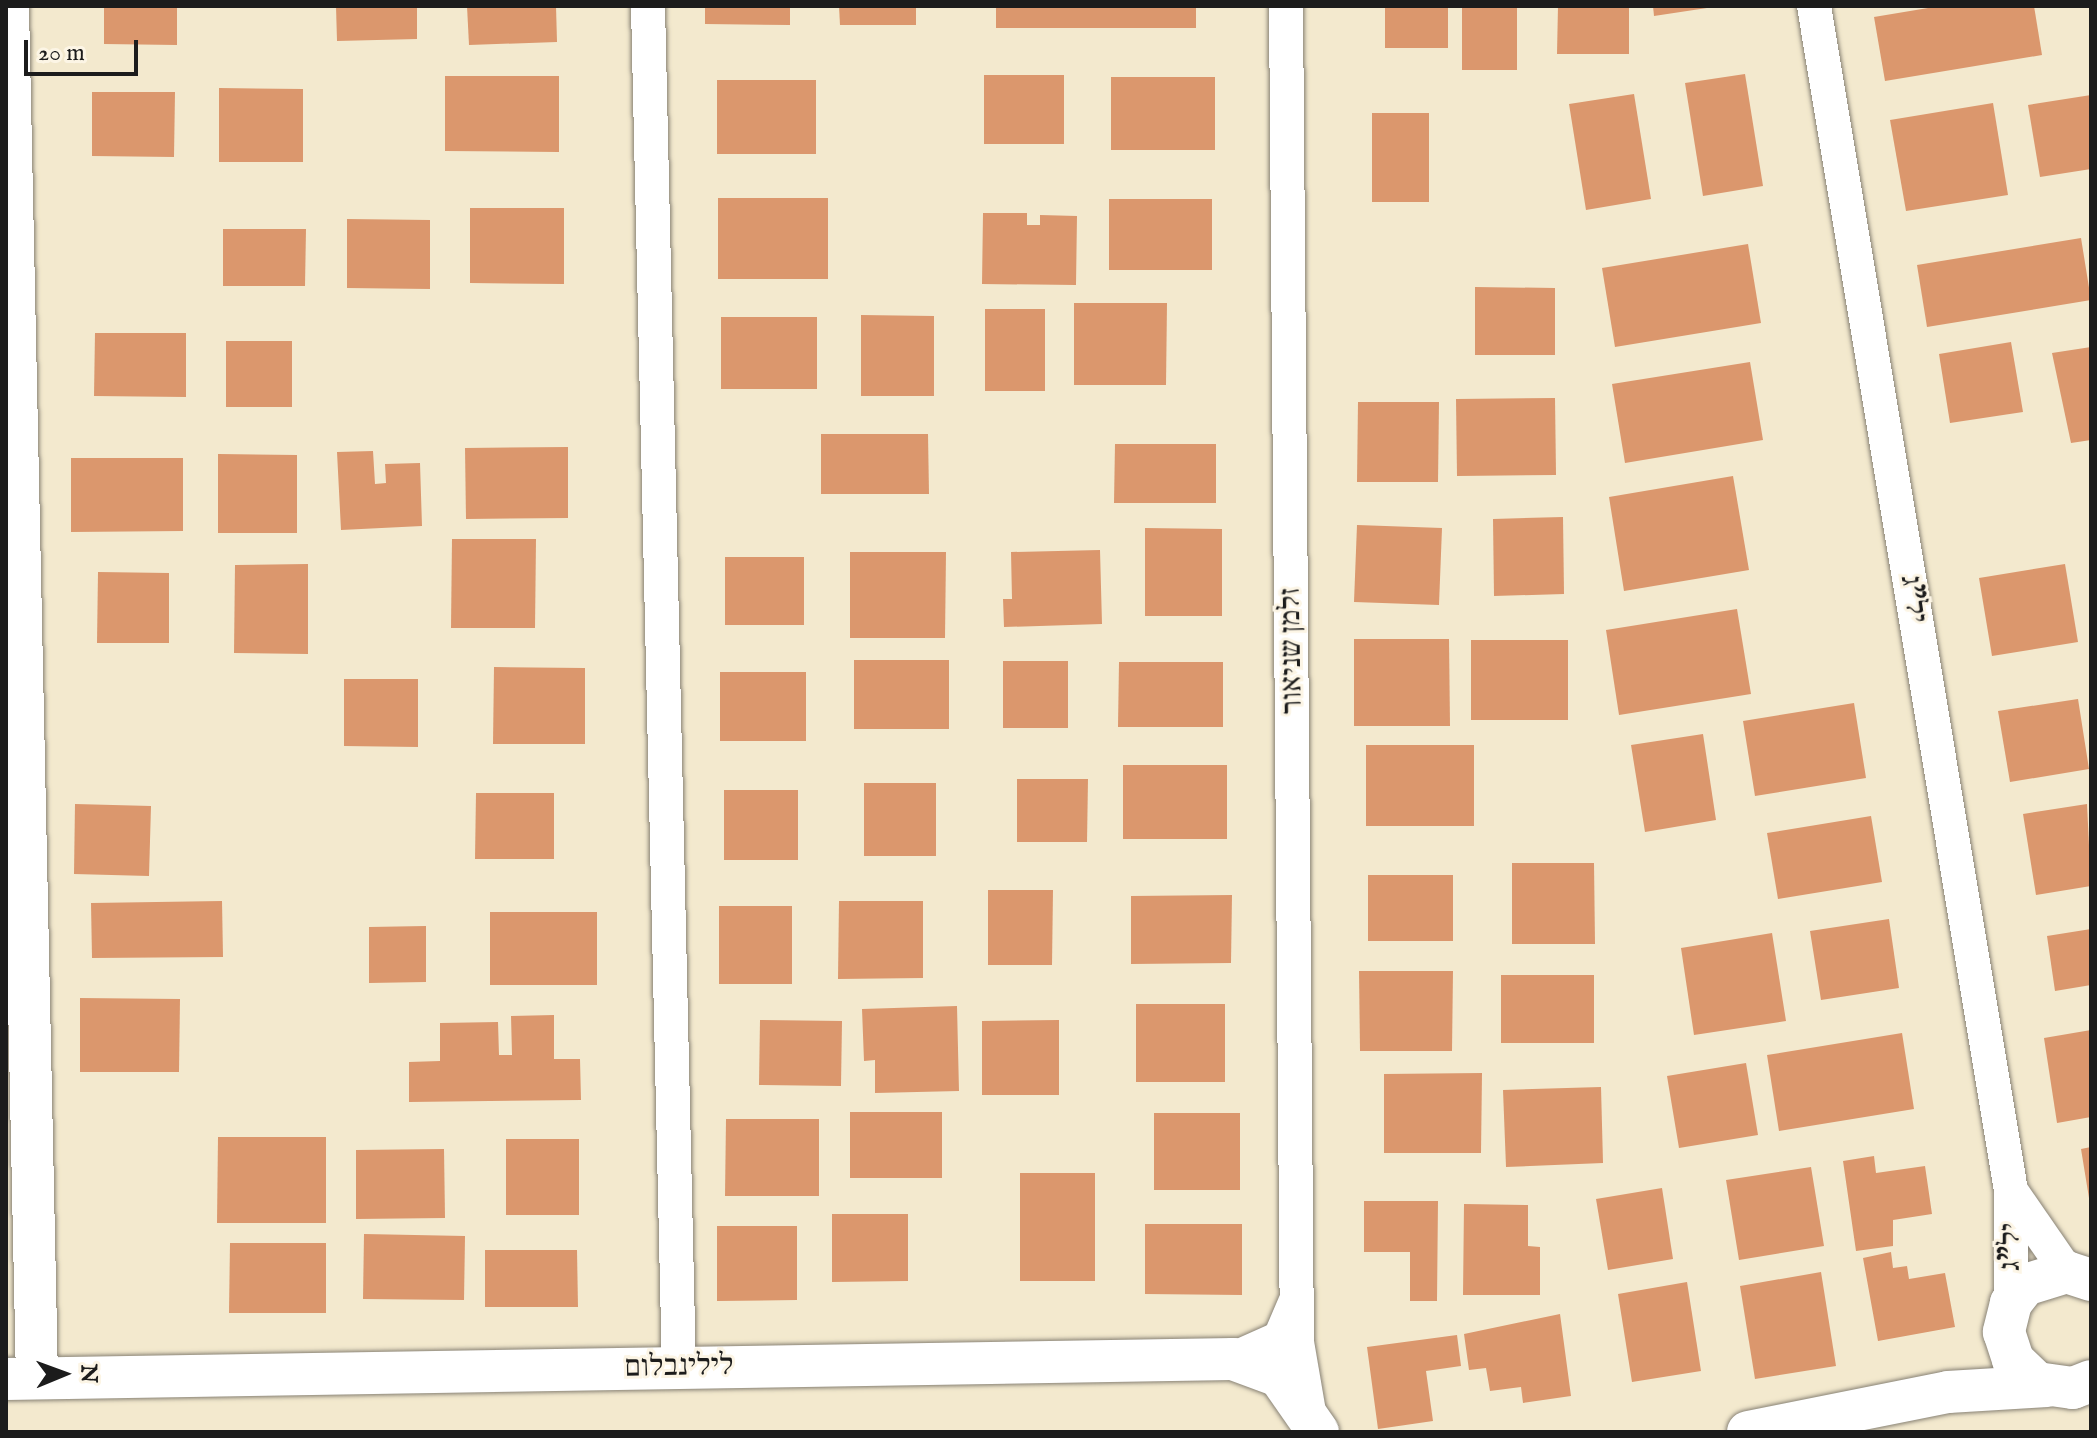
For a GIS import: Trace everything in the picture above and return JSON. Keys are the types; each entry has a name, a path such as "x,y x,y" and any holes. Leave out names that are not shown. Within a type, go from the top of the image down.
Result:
{"street":[{"path":"8,6 22,1379"},
{"path":"648,6 679,1367"},
{"name":"זלמן שניאור","path":"1286,6 1297,1295 1314,1425"},
{"name":"יל\"ג","path":"1814,6 2011,1191 2008,1317"},
{"name":"יל\"ג","path":"2011,1191 2079,1276"},
{"path":"1948,1392 1987,1361 2008,1317 2035,1280 2079,1276"},
{"name":"זלמן שניאור","path":"1233,1359 1280,1338 1297,1295"},
{"path":"2008,1317 2022,1373 2047,1386"},
{"name":"לילינבלום","path":"22,1379 1233,1359 1279,1376 1314,1425"},
{"path":"1748,1432 1948,1392 2091,1381"}],"building":[{"path":"104,6 177,6 177,45 104,44"},
{"path":"336,6 417,6 417,39 337,41"},
{"path":"467,6 556,6 557,42 469,45"},
{"path":"705,6 790,6 790,25 705,24"},
{"path":"839,6 916,6 916,25 840,25"},
{"path":"996,6 1196,6 1196,28 996,28"},
{"path":"1385,6 1448,6 1448,48 1385,48"},
{"path":"1462,6 1517,6 1517,70 1462,70"},
{"path":"1558,6 1629,6 1629,54 1557,54"},
{"path":"1653,6 1707,6 1707,8 1654,16"},
{"path":"1940,6 2034,6 2042,55 1885,81 1874,17"},
{"path":"1745,74 1763,186 1703,196 1685,83"},
{"path":"984,75 1064,75 1064,144 984,144"},
{"path":"445,76 559,76 559,152 445,151"},
{"path":"1111,77 1215,77 1215,150 1111,150"},
{"path":"717,80 816,80 816,154 717,154"},
{"path":"219,88 303,89 303,162 219,162"},
{"path":"92,92 175,92 174,157 92,156"},
{"path":"1634,94 1651,199 1586,210 1569,104"},
{"path":"2091,95 2091,169 2040,177 2028,105"},
{"path":"1993,103 2008,195 1906,211 1890,120"},
{"path":"1372,113 1429,113 1429,202 1372,202"},
{"path":"718,198 828,198 828,279 718,279"},
{"path":"1109,199 1212,199 1212,270 1109,270"},
{"path":"470,208 564,208 564,284 470,283"},
{"path":"983,213 1027,213 1027,225 1040,225 1040,215 1077,216 1076,285 982,284"},
{"path":"347,219 430,220 430,289 347,288"},
{"path":"223,229 306,229 305,286 223,286"},
{"path":"2081,238 2091,300 1927,327 1917,265"},
{"path":"1748,244 1761,323 1615,347 1602,268"},
{"path":"1475,287 1555,288 1555,355 1475,355"},
{"path":"1074,303 1167,303 1166,385 1074,385"},
{"path":"985,309 1045,309 1045,391 985,391"},
{"path":"861,315 934,316 934,396 861,396"},
{"path":"721,317 817,317 817,389 721,389"},
{"path":"95,333 186,333 186,397 94,396"},
{"path":"226,341 292,341 292,407 226,407"},
{"path":"2011,342 2023,412 1950,423 1939,354"},
{"path":"2091,347 2091,440 2071,443 2052,353"},
{"path":"1750,362 1763,440 1625,463 1612,384"},
{"path":"1555,398 1556,475 1457,476 1456,399"},
{"path":"1358,402 1439,402 1438,482 1357,482"},
{"path":"821,434 928,434 929,494 821,494"},
{"path":"1115,444 1216,444 1216,503 1114,503"},
{"path":"568,447 568,518 466,519 465,448"},
{"path":"373,451 375,484 386,483 385,464 420,463 422,526 341,530 337,452"},
{"path":"218,454 297,455 297,533 218,533"},
{"path":"71,458 183,458 183,531 71,532"},
{"path":"1733,476 1749,570 1624,591 1609,497"},
{"path":"1563,517 1564,594 1494,596 1493,519"},
{"path":"1357,525 1442,528 1439,605 1354,602"},
{"path":"1145,528 1222,529 1222,616 1145,616"},
{"path":"452,539 536,539 535,628 451,628"},
{"path":"1100,550 1102,624 1004,627 1003,599 1012,599 1011,552"},
{"path":"850,552 946,552 945,638 850,638"},
{"path":"725,557 804,557 804,625 725,625"},
{"path":"308,564 308,654 234,653 235,565"},
{"path":"2065,564 2078,642 1992,656 1979,578"},
{"path":"98,572 169,573 169,643 97,643"},
{"path":"1737,609 1751,694 1619,715 1606,630"},
{"path":"1354,639 1449,639 1450,726 1354,726"},
{"path":"1471,640 1568,640 1568,720 1471,720"},
{"path":"854,660 949,660 949,729 854,729"},
{"path":"1003,661 1068,661 1068,728 1003,728"},
{"path":"1119,662 1223,662 1223,727 1118,727"},
{"path":"494,667 585,668 585,744 493,744"},
{"path":"720,672 806,672 806,741 720,741"},
{"path":"344,679 418,679 418,747 344,746"},
{"path":"2078,699 2089,769 2010,782 1998,711"},
{"path":"1854,703 1866,778 1755,796 1743,721"},
{"path":"1703,734 1716,820 1645,832 1631,745"},
{"path":"1366,745 1474,745 1474,826 1366,826"},
{"path":"1123,765 1227,765 1227,839 1123,839"},
{"path":"1017,779 1088,779 1087,842 1017,842"},
{"path":"864,783 936,783 936,856 864,856"},
{"path":"724,790 798,790 798,860 724,860"},
{"path":"476,793 554,793 554,859 475,859"},
{"path":"75,804 151,806 149,876 74,874"},
{"path":"2087,804 2091,886 2036,895 2023,814"},
{"path":"1871,816 1882,882 1778,899 1767,833"},
{"path":"1512,863 1594,863 1595,944 1512,944"},
{"path":"1368,875 1453,875 1453,941 1368,941"},
{"path":"988,890 1053,890 1052,965 988,965"},
{"path":"1232,895 1231,963 1131,964 1131,896"},
{"path":"222,901 223,957 92,958 91,903"},
{"path":"839,901 923,901 923,978 838,979"},
{"path":"719,906 792,906 792,984 719,984"},
{"path":"490,912 597,912 597,985 490,985"},
{"path":"1889,919 1899,988 1821,1000 1810,931"},
{"path":"426,926 426,982 369,983 369,927"},
{"path":"2091,929 2091,985 2055,991 2047,936"},
{"path":"1772,933 1786,1021 1694,1035 1681,948"},
{"path":"1359,971 1453,971 1452,1051 1360,1051"},
{"path":"1501,975 1594,975 1594,1043 1501,1043"},
{"path":"80,998 180,999 179,1072 80,1072"},
{"path":"1136,1004 1225,1004 1225,1082 1136,1082"},
{"path":"957,1006 959,1091 875,1093 875,1060 864,1061 862,1009"},
{"path":"554,1015 554,1059 580,1059 581,1100 409,1102 409,1062 440,1061 440,1023 498,1022 499,1055 512,1055 511,1016"},
{"path":"760,1020 842,1021 841,1086 759,1085"},
{"path":"1059,1020 1059,1095 982,1095 982,1021"},
{"path":"2091,1030 2091,1117 2057,1123 2044,1038"},
{"path":"1902,1033 1914,1109 1779,1131 1767,1055"},
{"path":"1746,1063 1758,1135 1679,1148 1667,1076"},
{"path":"1482,1073 1481,1153 1384,1153 1384,1074"},
{"path":"1601,1087 1603,1163 1506,1167 1503,1090"},
{"path":"850,1112 942,1112 942,1178 850,1178"},
{"path":"1154,1113 1240,1113 1240,1190 1154,1190"},
{"path":"726,1119 819,1119 819,1196 725,1196"},
{"path":"218,1137 326,1137 326,1223 217,1223"},
{"path":"506,1139 579,1139 579,1215 506,1215"},
{"path":"2091,1147 2091,1197 2089,1198 2081,1149"},
{"path":"444,1149 445,1218 356,1219 356,1150"},
{"path":"1874,1156 1876,1173 1925,1166 1932,1214 1893,1220 1893,1246 1856,1251 1843,1161"},
{"path":"1811,1167 1824,1246 1739,1260 1726,1180"},
{"path":"1020,1173 1095,1173 1095,1281 1020,1281"},
{"path":"1662,1188 1673,1259 1608,1270 1596,1199"},
{"path":"1364,1201 1438,1201 1437,1301 1410,1301 1410,1252 1364,1252"},
{"path":"1464,1204 1528,1205 1528,1246 1540,1247 1540,1295 1463,1295"},
{"path":"832,1214 908,1214 908,1281 832,1282"},
{"path":"1145,1224 1242,1224 1242,1295 1145,1294"},
{"path":"717,1226 797,1226 797,1300 717,1301"},
{"path":"364,1234 465,1236 464,1300 363,1299"},
{"path":"230,1243 326,1243 326,1313 229,1313"},
{"path":"485,1250 577,1250 578,1307 485,1307"},
{"path":"1891,1252 1893,1268 1907,1266 1909,1279 1945,1273 1955,1327 1878,1341 1863,1258"},
{"path":"1821,1272 1836,1366 1755,1379 1740,1286"},
{"path":"1687,1282 1701,1371 1632,1382 1618,1294"},
{"path":"1560,1314 1571,1396 1523,1403 1521,1387 1490,1391 1486,1368 1469,1370 1464,1334"},
{"path":"1457,1335 1461,1366 1426,1371 1433,1421 1378,1429 1367,1347"}]}
